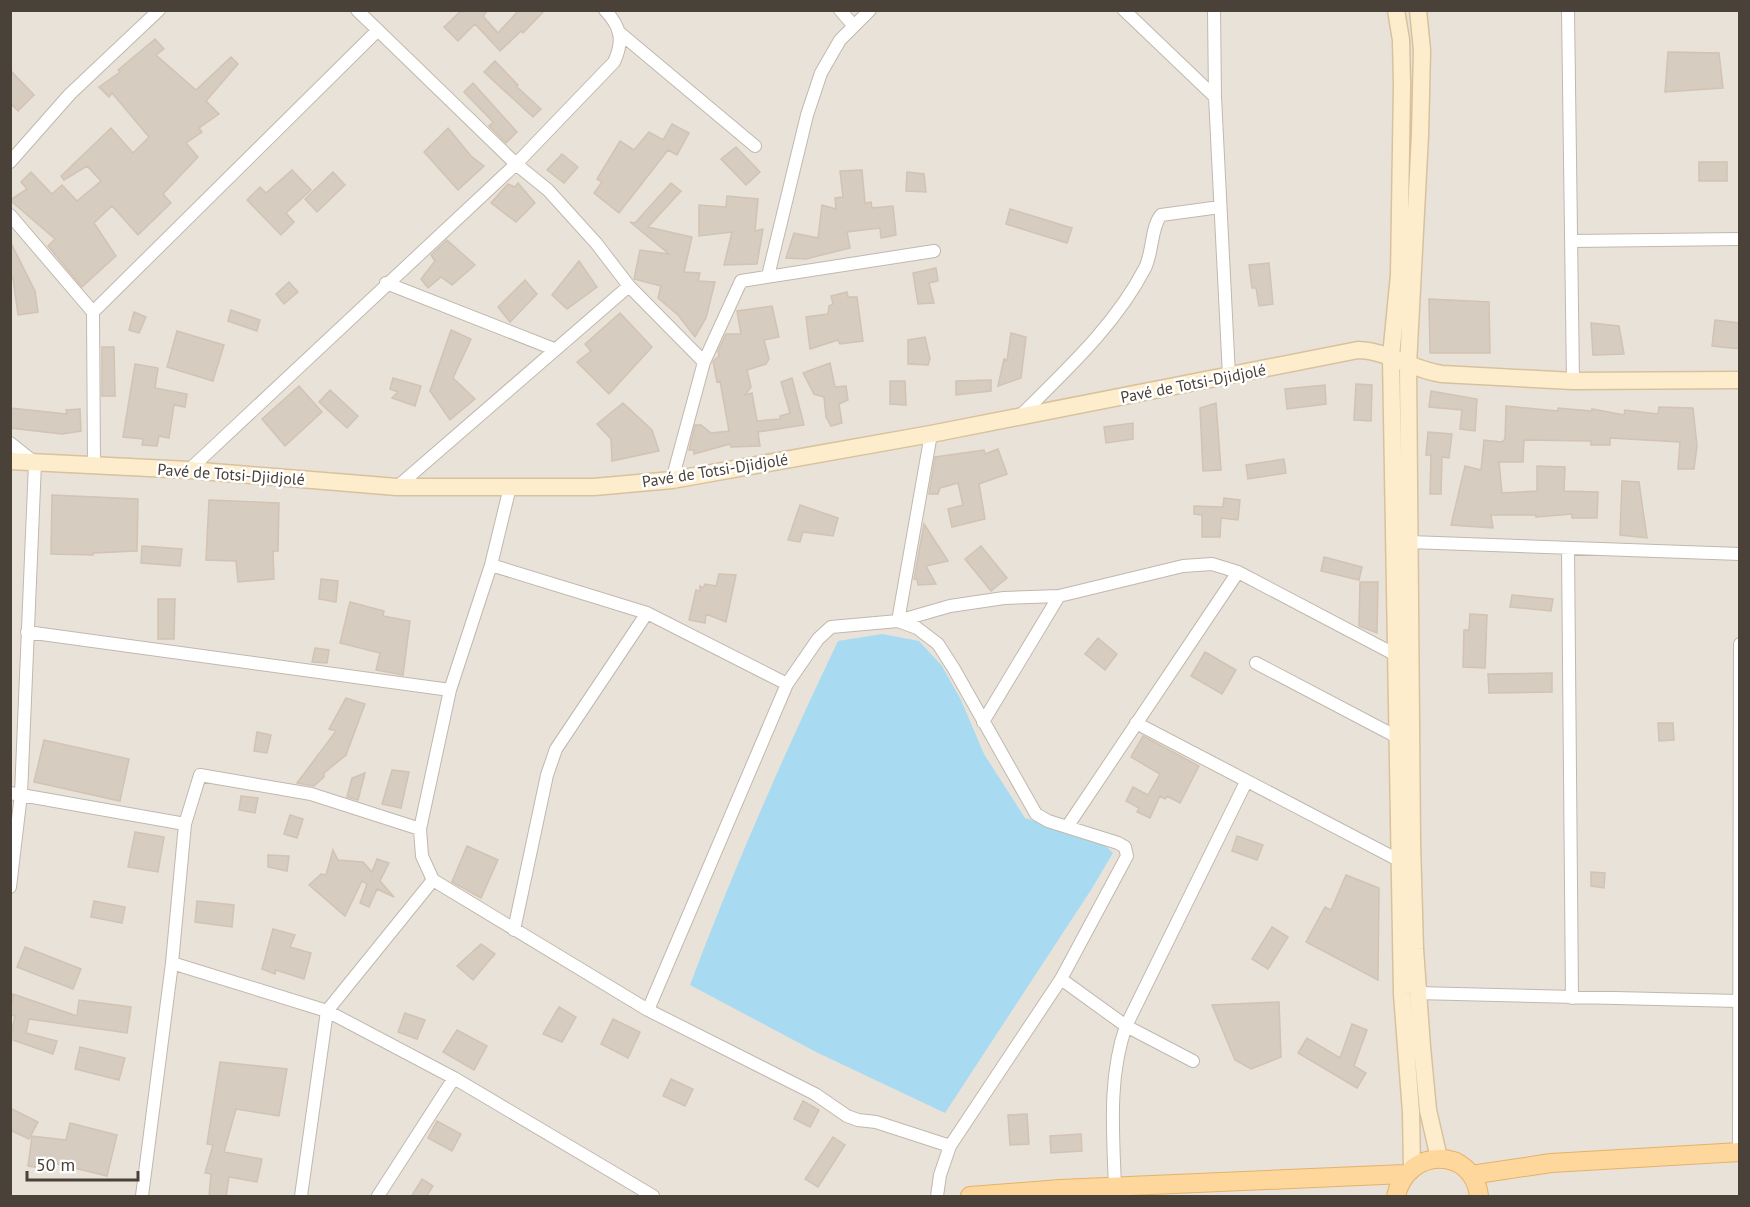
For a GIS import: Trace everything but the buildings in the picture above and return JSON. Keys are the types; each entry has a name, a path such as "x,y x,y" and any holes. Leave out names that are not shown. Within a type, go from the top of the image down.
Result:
{"main road":[{"path":"1396,10 1401,40 1402,84 1400,275 1391,356 1397,737 1428,1110 1439,1158"},
{"path":"1396,1197 1408,1171 1411,1112 1402,994 1410,542 1408,365 1422,50 1418,10"},
{"name":"Pavé de Totsi-Djidjolé","path":"10,461 189,470 397,487 594,487 672,480 931,434 1358,350 1375,351 1408,365 1442,374 1573,381 1740,380"},
{"path":"1471,1175 1551,1163 1739,1152"},
{"path":"970,1197 1115,1186 1408,1171 1429,1159 1439,1158 1456,1163 1471,1175 1478,1188 1479,1197"}],"street":[{"path":"10,162 70,94 159,10"},
{"path":"357,10 516,164 548,190 596,243 629,286 704,362"},
{"path":"840,10 854,26"},
{"path":"768,276 807,115 821,73 840,40 870,10"},
{"path":"1124,10 1215,97"},
{"path":"1214,10 1215,97 1229,376"},
{"path":"1568,10 1573,381"},
{"path":"189,470 386,283 516,164 614,62 621,48 620,33 612,13"},
{"path":"93,312 377,31"},
{"path":"620,33 755,146"},
{"path":"1019,417 1082,354 1117,312 1145,267 1153,247 1156,221 1161,215 1220,207"},
{"path":"10,215 93,312 94,465"},
{"path":"1572,241 1740,239"},
{"path":"672,480 704,362 741,281 934,250"},
{"path":"386,283 554,350"},
{"path":"397,487 629,286"},
{"path":"898,621 931,434"},
{"path":"10,443 35,463 27,632 10,887"},
{"path":"510,487 492,564 450,690 420,829 423,856 433,880 648,1010 815,1094 852,1118 876,1122 950,1146"},
{"path":"1410,542 1740,554"},
{"path":"1568,548 1572,998"},
{"path":"492,564 646,613 787,684"},
{"path":"648,1010 787,684 818,639 831,627 898,621 950,606 1004,598 1059,596 1183,566 1212,564 1238,572 1396,655"},
{"path":"1067,827 1238,572"},
{"path":"983,722 1059,596"},
{"path":"514,930 547,775 556,749 646,613"},
{"path":"898,621 917,628 938,644 1036,814 1067,827 1118,843 1125,847 1127,856 1061,979 950,1146 940,1175 937,1197"},
{"path":"27,632 450,690"},
{"path":"1739,1152 1740,644"},
{"path":"1256,663 1397,737"},
{"path":"1136,723 1406,865"},
{"path":"142,1197 171,963 184,824 200,775 311,794 420,829"},
{"path":"1115,1186 1113,1104 1118,1052 1126,1026 1246,782"},
{"path":"16,793 184,824"},
{"path":"301,1197 327,1011 433,880"},
{"path":"171,963 327,1011 454,1078 653,1197"},
{"path":"1061,979 1126,1026 1193,1061"},
{"path":"1418,993 1738,1001"},
{"path":"378,1197 454,1078"}],"shaded area":[{"path":"11,11 1739,11 1739,1196 11,1196"}],"water":[{"path":"882,634 919,641 942,666 961,700 984,754 1025,818 1104,844 1113,853 945,1113 816,1052 690,985 760,812 838,641"}]}
